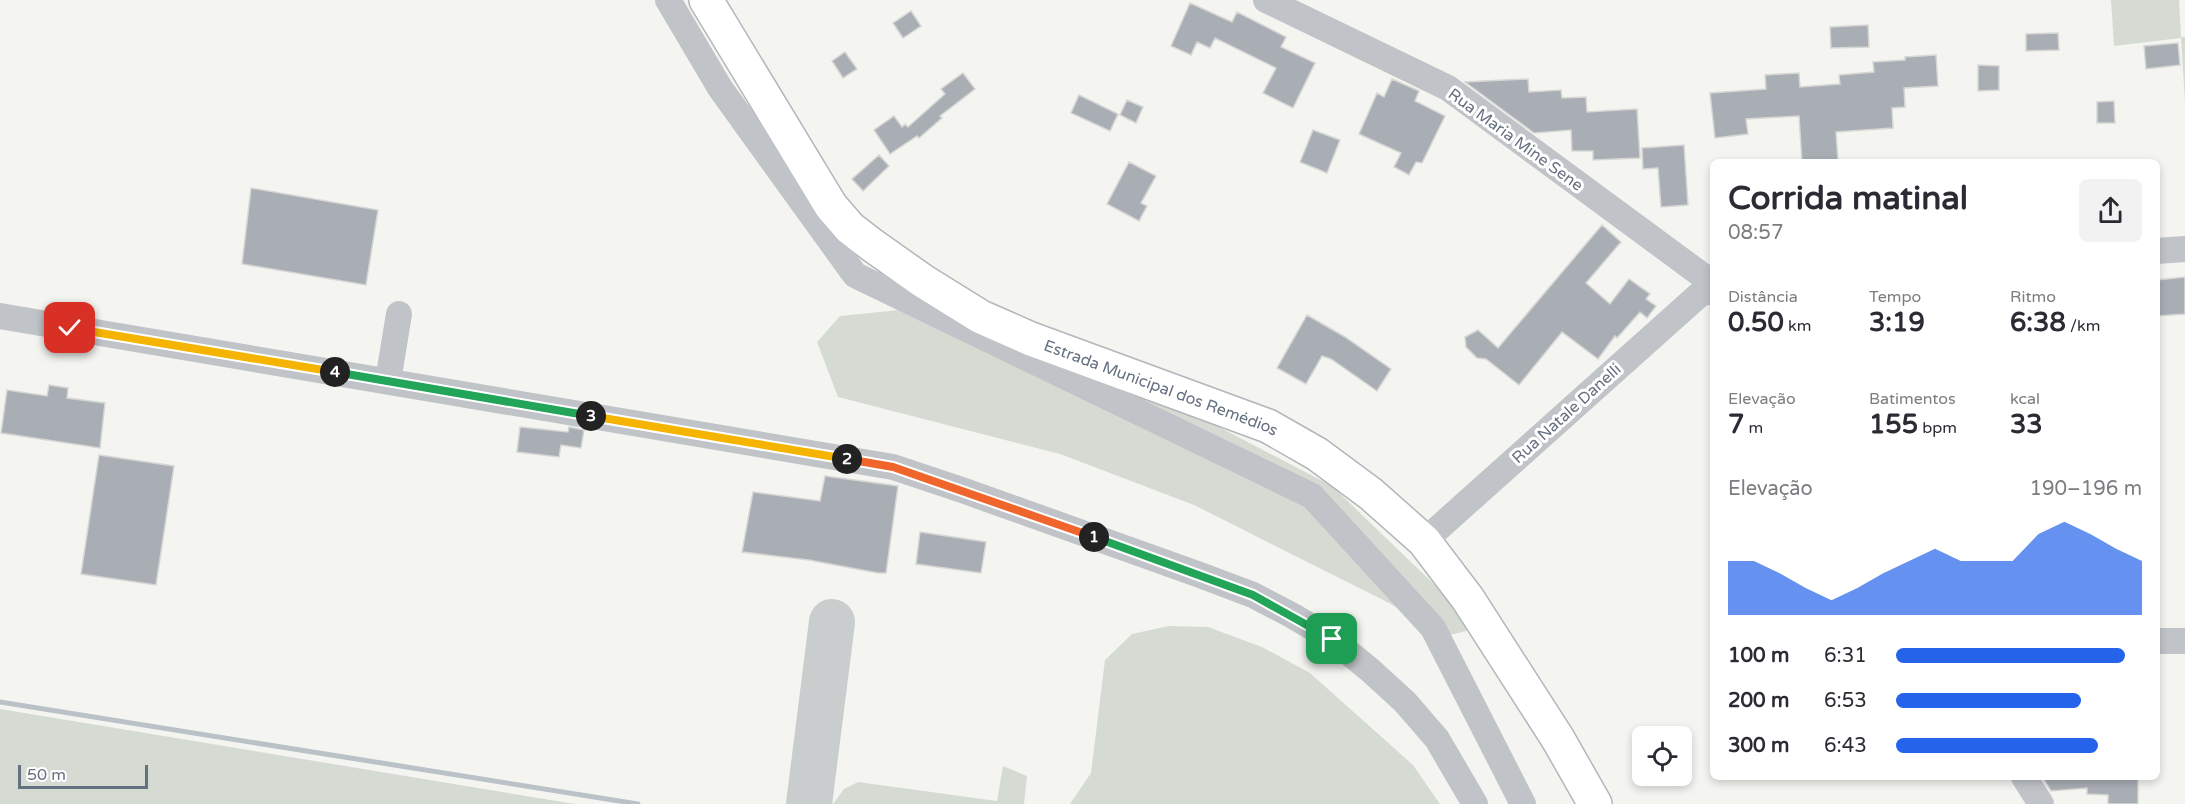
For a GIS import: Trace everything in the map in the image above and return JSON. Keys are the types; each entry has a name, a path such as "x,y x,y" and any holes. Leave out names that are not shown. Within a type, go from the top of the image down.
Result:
{"main road":[{"name":"Estrada Municipal dos Remédios","path":"706,0 831,206 850,228 872,246 981,317 1031,339 1268,426 1317,454 1371,494 1424,541 1468,598 1558,739 1595,804"}],"street":[{"path":"668,0 720,88 855,275 1312,496 1433,628 1523,804"},
{"name":"Rua Maria Mine Sene","path":"1266,0 1448,88 1709,283"},
{"path":"2160,251 2185,249"},
{"name":"Rua Natale Danelli","path":"1424,541 1709,283"},
{"path":"388,381 399,314"},
{"path":"0,316 893,467 1221,583 1253,595 1293,616 1332,639 1405,702 1437,739 1475,804"},
{"path":"2160,641 2185,641"},
{"path":"2026,780 2041,804"}],"shaded area":[{"path":"2111,0 2179,0 2181,37 2185,37 2185,102 2181,38 2114,46"},
{"path":"899,310 1175,404 1332,486 1437,587 1470,630 1446,636 1389,603 1194,505 1060,454 838,397 817,342 840,316"},
{"path":"1169,626 1208,627 1262,647 1310,673 1413,765 1440,804 1070,804 1091,773 1105,660 1132,634"},
{"path":"0,709 575,804 0,804"},
{"path":"1003,766 1027,776 1024,804 833,804 844,789 858,782 997,801"}],"building":[{"path":"1190,3 1232,22 1237,12 1286,37 1281,47 1315,63 1293,108 1263,93 1276,68 1215,38 1210,48 1197,42 1191,55 1171,46"},
{"path":"911,11 921,26 903,38 893,23"},
{"path":"1868,25 1869,47 1831,48 1830,27"},
{"path":"2058,33 2059,50 2026,51 2026,34"},
{"path":"2178,43 2180,65 2146,69 2144,46"},
{"path":"845,52 857,69 843,78 832,61"},
{"path":"1936,55 1938,86 1904,88 1905,107 1892,108 1893,128 1836,132 1838,159 1802,159 1799,116 1746,119 1748,134 1715,138 1710,93 1766,89 1765,75 1799,73 1800,87 1840,84 1839,75 1874,72 1873,62 1905,60 1905,57"},
{"path":"1978,65 1999,66 1999,90 1978,91"},
{"path":"963,73 975,89 940,116 942,118 919,138 917,136 890,154 874,130 894,116 902,127 905,124 908,127 945,94 941,89"},
{"path":"1392,79 1419,91 1415,101 1445,116 1422,163 1416,162 1409,175 1394,167 1401,153 1359,134 1377,93 1384,97"},
{"path":"1528,79 1529,92 1561,90 1562,98 1586,97 1587,112 1637,109 1640,158 1593,160 1593,151 1572,151 1571,130 1534,133 1465,82"},
{"path":"1079,95 1118,114 1110,131 1071,113"},
{"path":"1127,100 1143,107 1136,123 1120,115"},
{"path":"2114,101 2115,123 2097,123 2097,102"},
{"path":"1313,130 1340,140 1327,173 1300,162"},
{"path":"1684,145 1688,205 1661,207 1658,168 1643,169 1642,148"},
{"path":"879,155 889,166 863,191 852,179"},
{"path":"1129,162 1156,176 1141,203 1147,206 1139,221 1107,204"},
{"path":"251,188 378,210 366,285 242,264"},
{"path":"1602,225 1621,242 1586,283 1610,304 1629,279 1650,294 1646,299 1656,306 1647,318 1640,312 1617,338 1615,336 1598,359 1562,332 1519,385 1486,359 1477,358 1466,347 1465,337 1478,330 1498,348"},
{"path":"2185,277 2185,314 2160,316 2160,280"},
{"path":"1307,315 1345,337 1391,369 1377,391 1331,359 1322,356 1306,384 1277,368"},
{"path":"49,385 68,388 67,398 105,403 100,448 1,433 7,390 47,396"},
{"path":"520,427 568,432 569,427 584,430 581,448 561,445 559,457 517,452"},
{"path":"99,455 174,466 156,585 81,574"},
{"path":"825,476 898,486 886,573 742,552 753,492 820,501"},
{"path":"920,532 986,542 981,573 916,564"},
{"path":"2044,780 2138,780 2138,804 2108,804 2108,795 2087,794 2087,788 2051,791"}],"waterway":[{"path":"0,702 638,804"}],"taxiway":[{"path":"809,804 832,622"}],"route":[{"path":"70,328 893,467 1200,574 1253,595 1332,639"}]}
